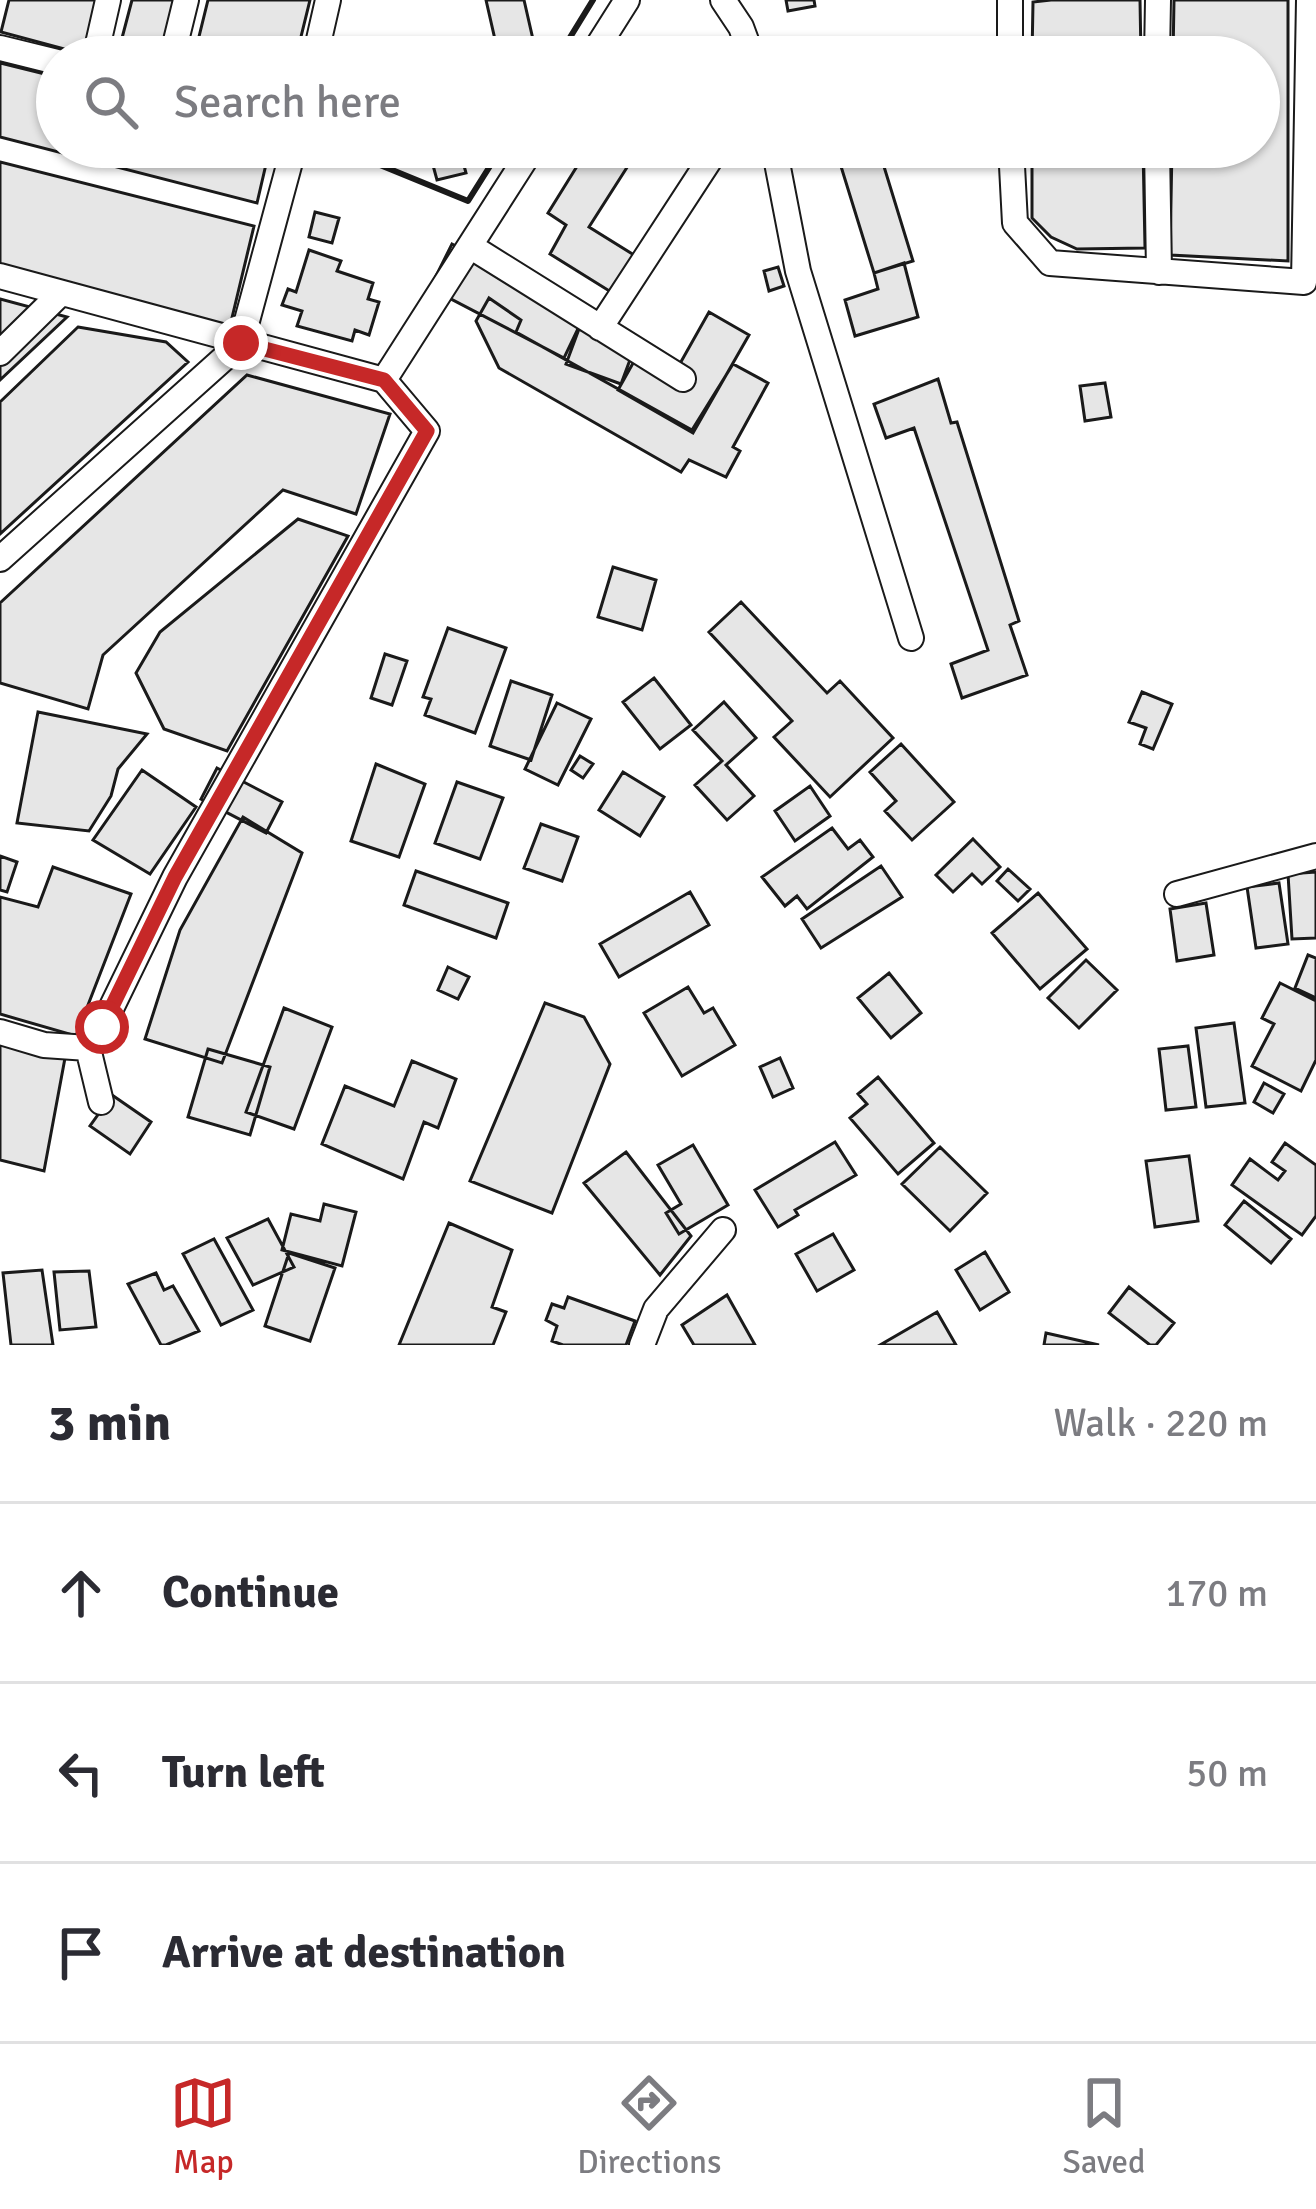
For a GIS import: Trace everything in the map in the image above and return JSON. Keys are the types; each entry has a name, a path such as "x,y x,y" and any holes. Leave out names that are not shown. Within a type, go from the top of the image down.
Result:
{"street":[{"path":"100,36 108,0"},
{"path":"177,36 186,0"},
{"path":"320,36 328,0"},
{"path":"604,36 627,0"},
{"path":"722,0 744,36"},
{"path":"1010,0 1010,36"},
{"path":"1157,36 1158,0"},
{"path":"1012,168 1016,223 1050,263 1304,282 1309,0"},
{"path":"0,47 36,56"},
{"path":"0,559 241,343 288,168"},
{"path":"384,380 520,168"},
{"path":"600,328 704,168"},
{"path":"778,168 798,271 911,638"},
{"path":"1157,168 1159,272"},
{"path":"470,246 683,379"},
{"path":"0,276 384,380 427,431 175,877 88,1048 101,1102"},
{"path":"0,353 61,293"},
{"path":"1177,893 1316,856"},
{"path":"0,1032 44,1045 88,1048"},
{"path":"642,1345 656,1309 722,1230"}],"building":[{"path":"9,0 112,0 101,36 36,36 36,41 1,32"},
{"path":"132,0 182,0 173,36 123,36"},
{"path":"208,0 310,0 301,36 199,36"},
{"path":"486,0 524,0 532,36 494,36"},
{"path":"786,0 814,0 815,6 788,11"},
{"path":"1140,0 1141,36 1032,36 1033,2"},
{"path":"1174,0 1288,0 1288,261 1170,255 1172,168 1280,168 1280,36 1173,36"},
{"path":"0,63 36,72 36,146 0,137"},
{"path":"0,162 254,226 230,326 0,269"},
{"path":"121,168 265,168 257,203"},
{"path":"434,168 465,168 466,173 437,180"},
{"path":"576,168 627,168 589,227 634,255 611,292 550,254 566,225 548,213"},
{"path":"842,168 884,168 913,261 874,273"},
{"path":"1032,168 1143,168 1145,248 1077,249 1051,237 1032,218"},
{"path":"315,212 339,218 332,243 309,237"},
{"path":"452,244 587,310 564,358 430,288"},
{"path":"309,250 341,261 337,271 373,283 368,299 379,302 369,335 355,330 352,341 297,326 302,311 282,305 288,289 296,292"},
{"path":"904,263 918,317 855,336 845,300 878,289 874,273"},
{"path":"778,267 784,286 769,291 764,271"},
{"path":"489,298 521,320 516,332 692,430 733,364 768,383 733,447 740,451 726,477 689,460 681,472 499,368 476,321"},
{"path":"0,299 67,317 0,380"},
{"path":"709,312 749,335 693,433 618,390 637,356 673,376"},
{"path":"78,327 166,342 188,362 0,534 0,402"},
{"path":"579,329 634,349 621,384 566,364"},
{"path":"247,375 390,414 356,514 283,490 103,655 88,709 0,683 0,603"},
{"path":"938,379 951,423 957,422 1019,621 1010,625 1027,675 962,698 951,664 988,650 914,428 886,438 874,404"},
{"path":"1105,383 1111,417 1085,421 1080,386"},
{"path":"298,519 348,536 227,751 164,729 136,673 160,632"},
{"path":"613,567 656,580 642,630 598,617"},
{"path":"741,602 827,693 840,681 893,738 830,797 774,737 792,721 709,632"},
{"path":"448,628 506,648 475,733 425,715 431,699 423,697"},
{"path":"385,654 407,661 392,705 371,698"},
{"path":"654,678 691,725 660,749 623,702"},
{"path":"511,681 552,695 531,760 490,746"},
{"path":"1142,692 1172,704 1153,749 1140,744 1146,728 1129,722"},
{"path":"724,702 756,738 726,765 754,796 727,820 695,785 722,761 693,730"},
{"path":"557,703 591,719 558,785 525,769"},
{"path":"38,712 147,734 118,769 111,796 89,831 17,823"},
{"path":"901,744 954,802 912,840 885,811 896,801 870,772"},
{"path":"580,756 593,764 583,778 571,770"},
{"path":"376,764 425,784 399,857 351,841"},
{"path":"217,768 282,802 266,833 201,799"},
{"path":"142,770 196,807 150,874 93,840"},
{"path":"623,772 664,797 640,836 599,810"},
{"path":"457,782 503,798 480,859 435,843"},
{"path":"810,786 830,816 795,841 775,811"},
{"path":"243,817 302,853 222,1063 145,1039 180,930"},
{"path":"541,824 578,837 562,881 524,868"},
{"path":"832,828 848,849 860,840 873,857 807,909 797,896 785,906 762,877"},
{"path":"973,839 1000,867 982,884 972,874 953,892 936,875"},
{"path":"0,856 17,862 7,892 0,890"},
{"path":"881,866 902,897 821,948 802,919"},
{"path":"53,867 131,894 76,1036 0,1014 0,897 38,907"},
{"path":"1008,869 1030,889 1018,901 997,881"},
{"path":"416,871 508,903 496,938 404,905"},
{"path":"1316,872 1316,938 1292,939 1288,874"},
{"path":"1279,883 1288,944 1256,948 1247,887"},
{"path":"690,892 709,925 619,977 600,944"},
{"path":"1038,893 1087,949 1040,989 992,933"},
{"path":"1206,903 1214,955 1177,961 1170,909"},
{"path":"1308,955 1316,958 1316,998 1295,988"},
{"path":"1086,960 1117,990 1079,1028 1048,998"},
{"path":"448,967 469,977 458,999 438,990"},
{"path":"889,973 921,1013 891,1038 858,998"},
{"path":"1280,983 1316,1001 1316,1060 1301,1091 1252,1066 1274,1024 1262,1018"},
{"path":"688,987 704,1013 713,1008 735,1045 682,1076 644,1013"},
{"path":"545,1003 584,1017 610,1064 552,1213 470,1181"},
{"path":"284,1008 332,1027 294,1129 246,1112"},
{"path":"1234,1023 1245,1103 1206,1107 1196,1028"},
{"path":"0,1040 65,1058 44,1171 0,1160"},
{"path":"1188,1046 1196,1107 1166,1110 1159,1049"},
{"path":"208,1049 270,1067 250,1135 188,1117"},
{"path":"780,1058 793,1088 773,1097 760,1067"},
{"path":"412,1061 456,1079 438,1128 424,1122 403,1179 322,1144 345,1086 394,1106"},
{"path":"878,1077 934,1143 898,1174 850,1118 867,1104 858,1094"},
{"path":"1264,1083 1284,1094 1273,1113 1254,1102"},
{"path":"112,1095 151,1122 130,1154 90,1126"},
{"path":"835,1142 856,1175 795,1210 798,1215 778,1227 755,1190"},
{"path":"1285,1143 1316,1165 1316,1216 1302,1235 1232,1185 1250,1159 1278,1180 1285,1171 1272,1162"},
{"path":"693,1145 728,1205 679,1234 666,1213 681,1204 658,1165"},
{"path":"940,1147 987,1193 950,1231 902,1184"},
{"path":"626,1152 691,1236 660,1275 584,1183"},
{"path":"1189,1156 1198,1221 1155,1227 1146,1161"},
{"path":"1244,1201 1291,1239 1271,1263 1225,1225"},
{"path":"324,1204 356,1212 342,1266 282,1250 291,1214 320,1221"},
{"path":"268,1219 294,1267 253,1285 227,1238"},
{"path":"449,1223 512,1250 492,1307 506,1312 493,1345 399,1345"},
{"path":"833,1234 854,1270 817,1291 796,1254"},
{"path":"214,1239 253,1310 221,1325 183,1254"},
{"path":"985,1252 1009,1292 980,1310 956,1270"},
{"path":"289,1253 335,1268 310,1341 265,1326"},
{"path":"42,1270 53,1345 11,1345 3,1273"},
{"path":"89,1271 96,1327 60,1330 54,1272"},
{"path":"156,1273 164,1290 173,1286 199,1331 166,1345 161,1345 128,1284"},
{"path":"1129,1287 1174,1323 1156,1345 1109,1313"},
{"path":"727,1295 755,1345 694,1345 682,1325"},
{"path":"568,1297 635,1321 626,1345 552,1341 557,1326 546,1320 552,1304 564,1308"},
{"path":"937,1312 956,1345 880,1345"},
{"path":"1046,1333 1099,1345 1044,1345"}],"wall":[{"path":"571,36 593,0"},
{"path":"387,168 468,201 489,168"}],"route":[{"path":"102,1027 175,877 427,431 384,380 241,343"}]}
